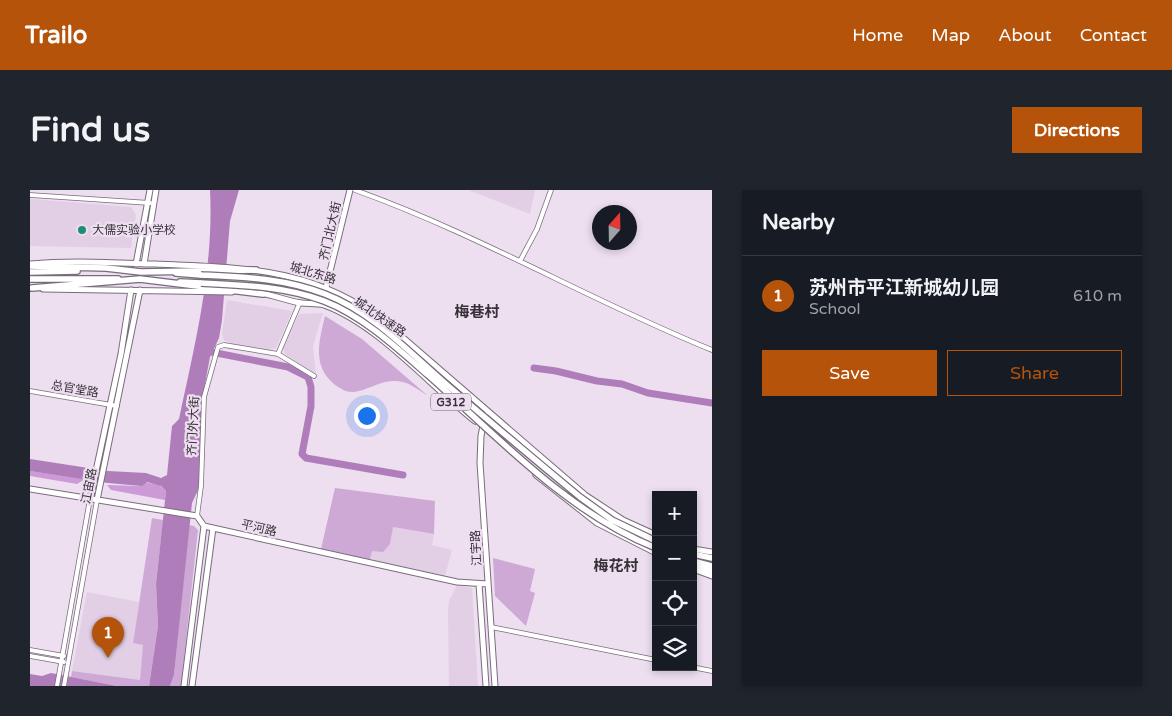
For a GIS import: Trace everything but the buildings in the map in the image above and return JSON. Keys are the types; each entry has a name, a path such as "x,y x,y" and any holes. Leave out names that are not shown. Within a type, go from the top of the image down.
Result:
{"highway":[{"path":"30,265 106,268 141,272 256,270"},
{"name":"城北快速路","path":"30,272 141,272 258,277 284,281 326,294 365,316 398,340 580,497 652,547"},
{"name":"城北快速路","path":"30,279 140,279 261,286 302,294 325,301 363,322 395,346 576,504 610,527 640,538 652,540"},
{"path":"31,288 140,279 263,294"},
{"path":"697,552 712,554"},
{"path":"697,552 712,558"},
{"path":"697,562 712,566"},
{"path":"697,566 712,571"}],"main road":[{"path":"136,264 150,190"},
{"path":"144,264 156,190"},
{"name":"齐门北大街","path":"322,304 350,190"},
{"name":"城北东路","path":"30,265 71,262 234,266 280,274 327,288 366,308 585,495 623,520 652,534"},
{"name":"G312","path":"31,288 64,291 229,292 263,294 300,302 322,304 364,328 400,355 573,506 597,523 652,548"},
{"name":"江宙路","path":"97,500 110,406 131,290"},
{"name":"江宙路","path":"90,499 117,406 140,290"},
{"name":"江宇路","path":"486,410 481,436 480,463 495,686"},
{"path":"30,488 194,515 204,526 184,686"},
{"name":"平河路","path":"204,526 457,582 488,584"},
{"path":"192,686 213,528"},
{"path":"697,571 712,576"},
{"name":"江宇路","path":"479,584 486,686"}],"street":[{"path":"355,190 443,226 520,261 650,325 712,350"},
{"path":"520,261 537,229 551,190"},
{"path":"30,195 154,203"},
{"path":"300,302 278,354 314,376"},
{"name":"齐门外大街","path":"194,515 201,486 204,397 218,347 224,345 278,354"},
{"name":"总官堂路","path":"30,391 117,406"},
{"name":"江宙路","path":"57,686 90,499"},
{"name":"江宙路","path":"64,686 97,500"},
{"path":"491,628 652,659"},
{"path":"30,650 69,657"},
{"path":"30,656 68,663"},
{"path":"697,668 712,671"}],"shaded area":[{"path":"210,190 239,190 230,221 219,338 210,357 202,400 200,486 192,503 174,675 170,686 149,686 158,626 156,584 166,491 161,486 147,482 142,486 108,483 30,471 30,459 108,471 146,473 161,478 167,475 172,426 179,419 202,306 209,248"},
{"path":"468,190 535,190 530,214"},
{"name":"大儒实验小学校","path":"30,199 131,207 136,215 131,248 30,246"},
{"path":"227,300 292,311 276,348 270,350 237,346 224,340 222,334"},
{"path":"323,313 313,346 316,376 285,354 283,348 299,314"},
{"path":"325,316 362,339 427,395 409,384 397,381 386,382 352,392 343,390 334,384 322,369 320,361 319,344"},
{"path":"30,471 85,479 77,484 30,476"},
{"path":"144,482 159,485 166,491 165,500 111,490 107,485 142,486"},
{"path":"335,488 435,501 434,534 393,527 390,544 383,552 372,551 370,560 321,549"},
{"path":"152,518 163,520 156,584 158,626 149,686 117,686 71,677 72,671 140,680 143,645 133,643"},
{"path":"189,525 194,526 198,530 181,686 170,686 174,675"},
{"path":"393,527 434,534 432,545 452,550 445,576 370,560 372,550"},
{"path":"493,558 535,569 530,591 535,593 526,626 495,596"},
{"path":"457,585 472,588 478,686 449,686 448,611 449,601"},
{"path":"87,592 139,602 133,643 144,644 140,680 72,671"},
{"path":"51,673 117,686 30,686 30,674 42,676"}],"waterway":[{"path":"211,352 288,367 308,377 311,387 311,406 302,454 306,458 403,475"},
{"path":"534,368 556,371 597,381 622,384 648,393 712,403"}],"place":[{"name":"大儒实验小学校","path":"82,230"},
{"name":"苏州市平江新城幼儿园","path":"108,658"}],"district":[{"name":"梅巷村","path":"477,312"},
{"name":"梅花村","path":"616,566"}]}
